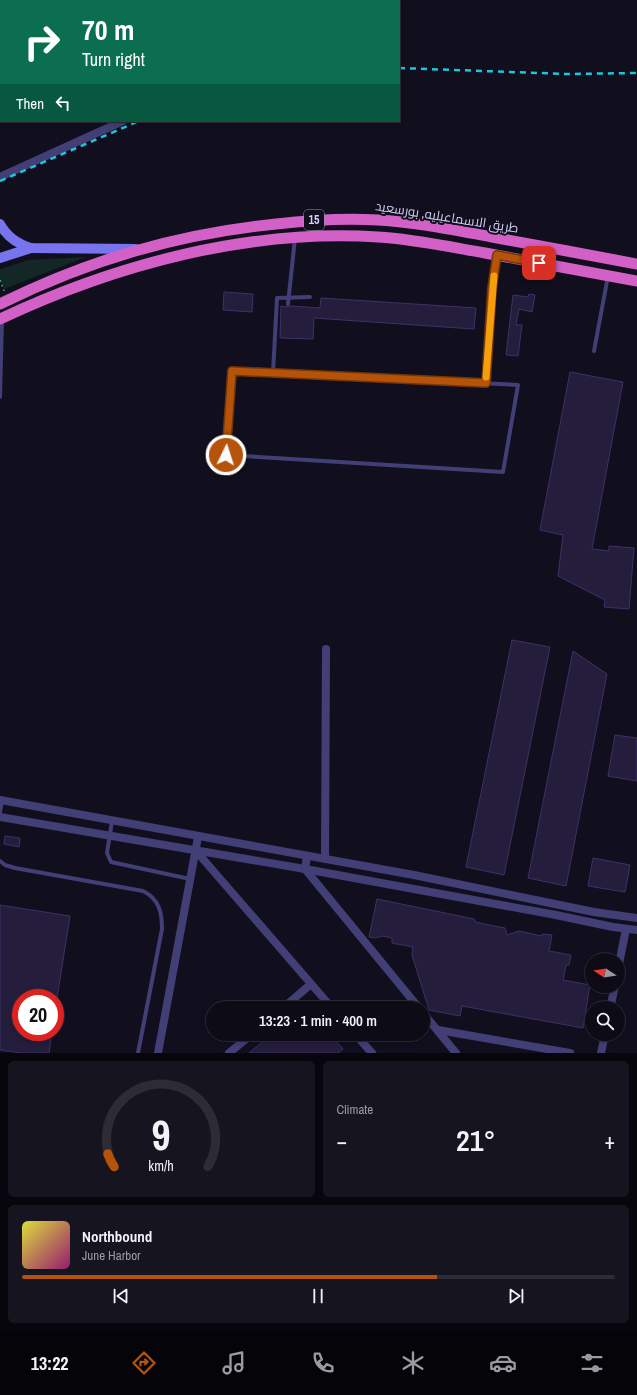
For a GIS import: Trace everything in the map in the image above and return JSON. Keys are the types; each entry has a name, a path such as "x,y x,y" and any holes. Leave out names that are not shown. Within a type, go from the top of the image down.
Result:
{"highway":[{"name":"طريق الاسماعيليه, بورسعيد","path":"4,302 49,281 138,249 208,232 322,219 407,222 637,264"},
{"path":"478,252 482,242 481,235"},
{"name":"15","path":"1,318 69,290 144,265 225,247 295,238 344,236 378,237 434,244 637,281"},
{"path":"512,258 511,251 515,241"}],"main road":[{"path":"0,224 10,238 20,244 32,248 138,249"},
{"path":"0,258 32,248"}],"street":[{"path":"0,178 121,122"},
{"path":"326,649 326,859"},
{"path":"1,800 198,837 414,875 594,912 637,918"},
{"path":"0,817 305,869 637,930"},
{"path":"158,1053 198,837"},
{"path":"196,851 326,1001"},
{"path":"307,856 305,869 413,1001"},
{"path":"621,953 626,929"},
{"path":"291,1001 311,984"},
{"path":"430,1021 456,1053"},
{"path":"438,1030 570,1053"},
{"path":"230,1053 244,1041"},
{"path":"361,1041 372,1053"},
{"path":"601,1053 604,1041"}],"lane":[{"path":"288,304 295,238"},
{"path":"486,383 492,288 497,255"},
{"path":"594,351 608,276"},
{"path":"273,373 277,298 310,297"},
{"path":"0,397 1,318"},
{"path":"232,371 273,373 518,385 503,472 226,455 232,371"},
{"path":"0,812 1,800"},
{"path":"112,821 107,856 114,863 191,879"},
{"path":"0,862 15,868 143,892 155,899 162,918 162,929 138,1053"}],"path":[{"path":"0,280 4,302"}],"green space":[{"path":"86,257 4,289 0,279 1,269 28,260"}],"building":[{"path":"224,292 253,294 252,312 223,310"},
{"path":"529,294 535,295 532,312 519,309 516,325 522,325 518,356 506,355 513,295 528,297"},
{"path":"321,298 476,308 474,329 314,318 313,339 280,338 281,306 320,308"},
{"path":"570,372 623,382 592,549 609,551 609,546 634,548 629,609 604,607 605,600 558,576 563,535 540,530"},
{"path":"512,640 550,647 504,875 466,867"},
{"path":"573,651 607,674 566,886 528,878"},
{"path":"615,735 637,738 637,781 608,776"},
{"path":"5,836 20,838 19,847 4,844"},
{"path":"593,858 630,865 625,892 588,886"},
{"path":"377,899 474,919 475,922 505,928 507,935 519,931 542,936 542,934 552,935 549,951 571,955 569,965 566,965 563,980 585,984 585,993 589,993 587,1001 585,1001 583,1028 462,1006 460,1016 430,1010 430,1001 426,1001 412,955 413,947 392,943 392,938 382,936 375,938 369,937"},
{"path":"0,905 70,916 58,989 12,989 12,1041 51,1041 49,1053 22,1053 0,1050"},
{"path":"264,1041 336,1041 343,1049 338,1053 249,1053"}],"railway":[{"path":"400,68 567,74 637,73"},
{"path":"0,181 137,122"}],"slow traffic":[{"path":"486,377 494,276"}],"route":[{"path":"226,455 232,371 486,383 492,288 497,255 539,263"}]}
